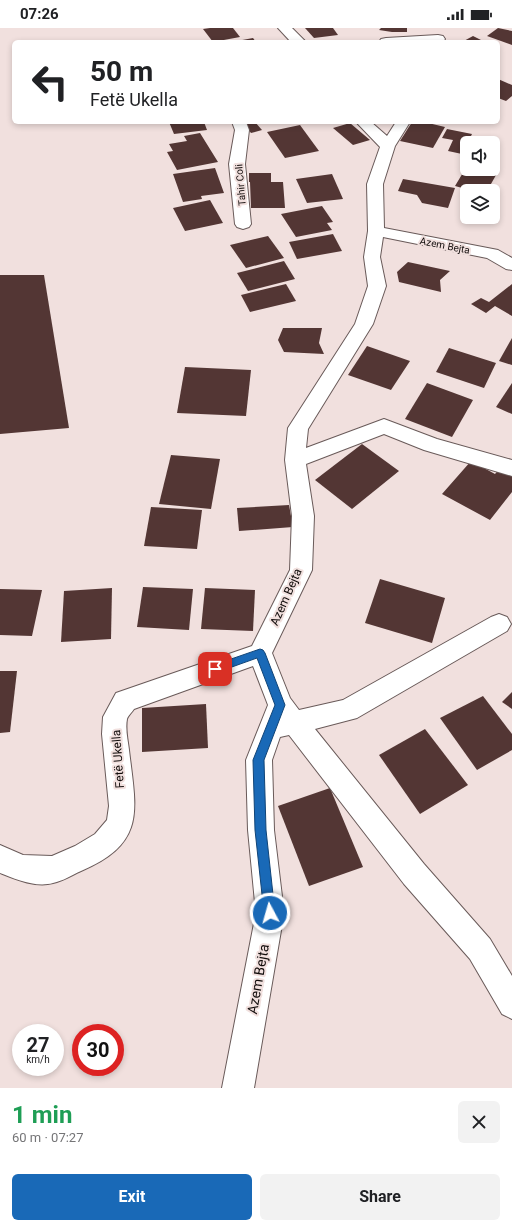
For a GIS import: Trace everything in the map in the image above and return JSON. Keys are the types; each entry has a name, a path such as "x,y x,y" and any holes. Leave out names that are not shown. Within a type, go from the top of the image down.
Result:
{"street":[{"path":"284,28 297,40"},
{"path":"403,40 438,36"},
{"name":"Tahir Coli","path":"240,124 242,130 237,164 243,224"},
{"path":"365,124 388,146"},
{"name":"Azem Bejta","path":"260,653 301,570 303,516 295,460 298,428 364,324 376,286 372,257 376,232 375,184 388,146 403,124"},
{"name":"Azem Bejta","path":"376,232 492,254 512,265"},
{"path":"295,460 384,426 431,445 512,468"},
{"path":"282,719 348,710 499,624"},
{"path":"260,653 282,719 480,949 512,1004"},
{"name":"Fetë Ukella","path":"0,859 23,869 52,870 85,856 105,843 119,826 122,806 115,734 116,717 125,701 260,653"},
{"name":"Azem Bejta","path":"238,1088 270,913 261,830 259,760 282,719"}],"building":[{"path":"233,28 240,37 224,40 211,40 203,29"},
{"path":"305,28 333,28 338,35 314,38"},
{"path":"381,28 407,28 407,32 379,30"},
{"path":"498,28 512,31 512,45 500,40 487,36"},
{"path":"473,36 481,40 466,40"},
{"path":"253,38 254,40 242,40"},
{"path":"500,80 512,85 512,96 506,101 500,99"},
{"path":"170,124 205,124 207,130 174,134"},
{"path":"244,124 257,124 262,130 251,133"},
{"path":"351,124 370,140 353,145 333,128"},
{"path":"411,124 432,124 445,127 433,148 400,141"},
{"path":"300,125 319,151 285,158 267,132"},
{"path":"447,129 472,134 471,136 460,136 460,154 448,151 453,140 442,138"},
{"path":"200,133 218,162 177,170 167,152 173,151 169,144 187,141 184,136"},
{"path":"215,168 224,193 201,196 202,199 183,202 173,174"},
{"path":"249,173 271,173 271,182 283,182 285,208 251,208"},
{"path":"332,174 343,199 307,203 296,179"},
{"path":"461,176 495,176 491,184 460,184 460,187 455,186"},
{"path":"403,179 455,188 448,208 422,203 417,195 398,191"},
{"path":"210,200 223,223 185,231 173,208"},
{"path":"322,206 333,222 327,223 332,230 296,237 281,214"},
{"path":"333,234 342,251 297,259 289,242"},
{"path":"268,236 284,258 246,268 230,245"},
{"path":"284,261 295,279 248,291 237,273"},
{"path":"408,262 450,271 440,280 441,292 399,282 397,272"},
{"path":"0,275 44,275 69,428 0,434"},
{"path":"286,284 296,301 250,312 241,295"},
{"path":"512,284 512,316 495,306 486,313 471,304 481,298 489,302"},
{"path":"283,328 322,328 319,343 324,354 284,352 278,340"},
{"path":"512,338 512,365 499,361"},
{"path":"367,346 410,361 391,390 348,375"},
{"path":"449,348 496,363 484,388 436,372"},
{"path":"185,367 251,370 246,416 177,413"},
{"path":"427,383 473,400 452,437 405,419"},
{"path":"512,383 512,414 496,407"},
{"path":"362,444 399,471 352,509 315,480"},
{"path":"171,455 220,459 211,509 159,504"},
{"path":"471,461 495,474 501,467 512,473 512,492 490,520 442,494"},
{"path":"289,505 293,527 239,531 237,508"},
{"path":"151,507 202,510 197,549 144,546"},
{"path":"380,579 445,598 432,643 365,623"},
{"path":"143,587 193,589 189,630 137,627"},
{"path":"112,588 111,639 61,642 64,591"},
{"path":"205,588 255,590 253,631 201,629"},
{"path":"0,589 42,590 32,636 0,635"},
{"path":"0,671 17,671 10,732 0,733"},
{"path":"512,692 512,709 502,702"},
{"path":"483,696 512,734 512,750 477,770 440,718"},
{"path":"206,704 208,748 142,752 142,708"},
{"path":"425,729 468,785 420,814 379,755"},
{"path":"330,788 363,867 309,886 278,806"}],"route":[{"path":"215,669 260,653 280,705 259,760 261,830 270,913"}]}
